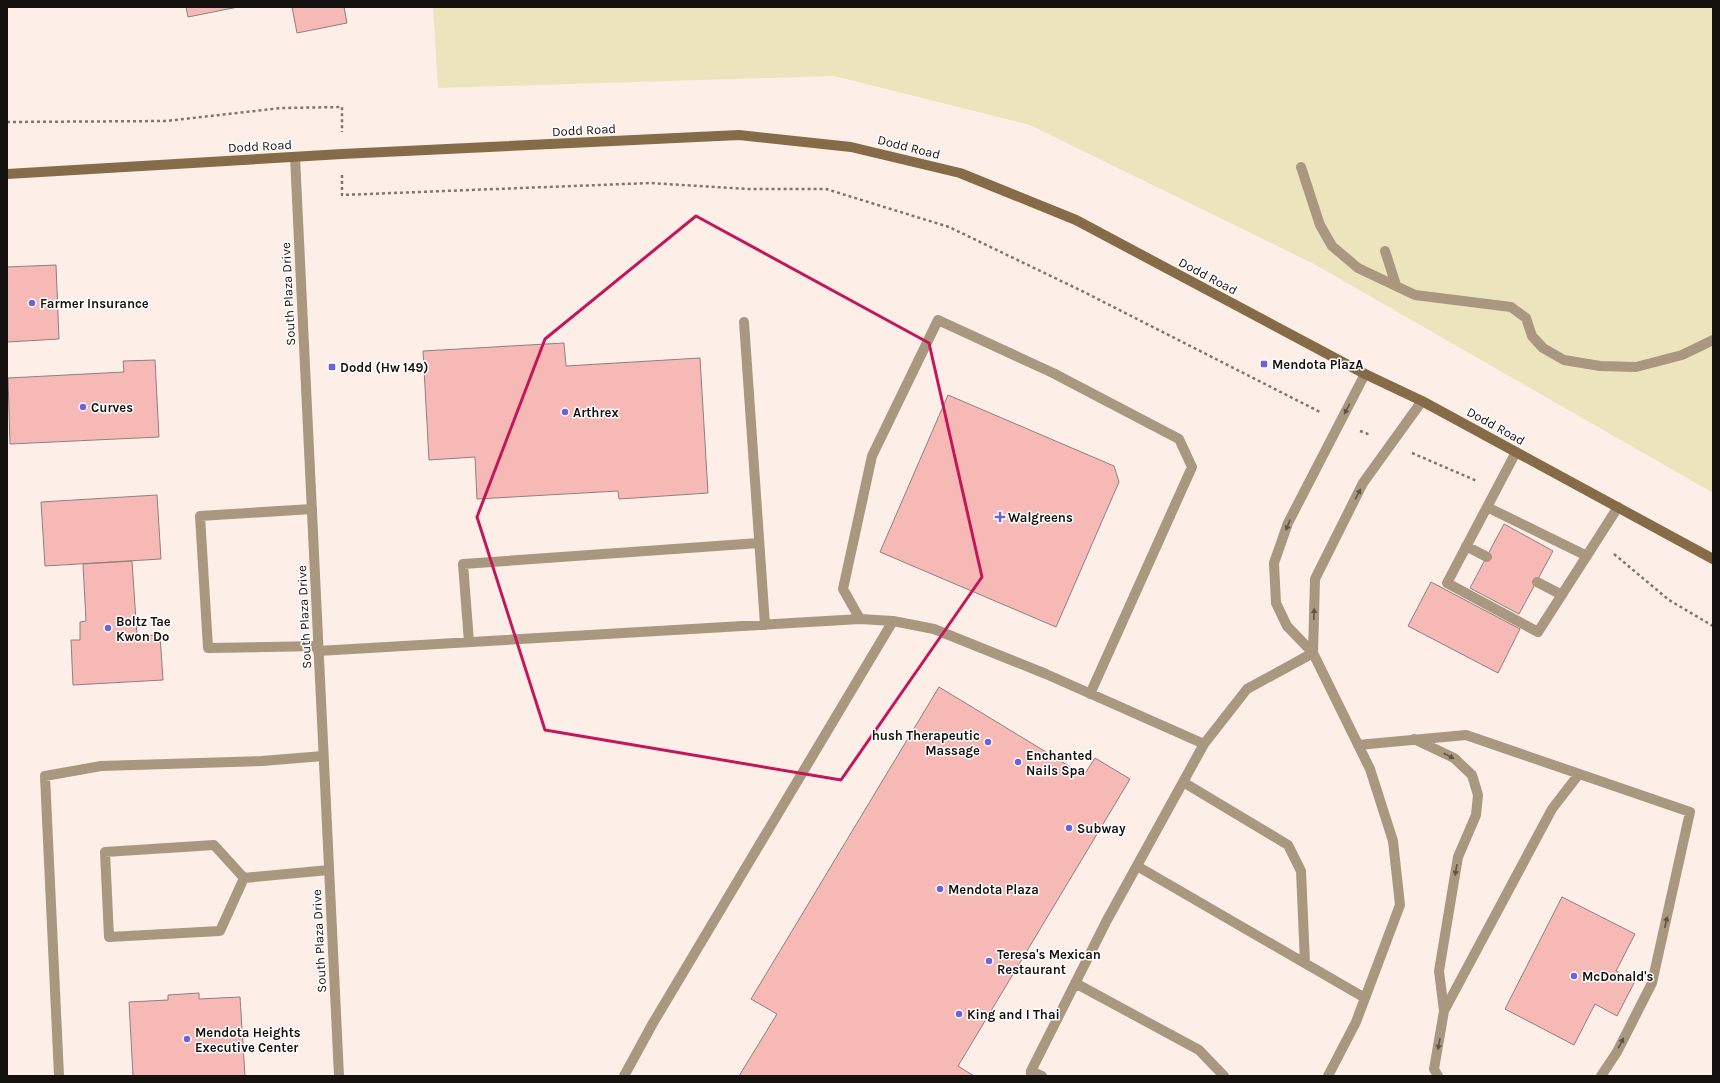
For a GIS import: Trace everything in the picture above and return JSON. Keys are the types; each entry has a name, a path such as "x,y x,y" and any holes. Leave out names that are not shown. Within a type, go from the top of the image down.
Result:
{"main road":[{"name":"Dodd Road","path":"7,174 739,135 851,147 960,173 1076,220 1365,374 1422,401 1713,558"}],"street":[{"name":"South Plaza Drive","path":"295,158 339,1076"},
{"path":"1301,167 1320,225 1332,246 1358,268 1416,295 1511,307 1526,318 1532,336 1543,348 1564,360 1600,366 1636,366 1682,355 1713,340"},
{"path":"1385,251 1396,285"},
{"path":"860,619 843,589 872,456 938,320 1053,373 1179,439 1192,468 1090,694"},
{"path":"744,322 765,624"},
{"path":"1328,1076 1356,1022 1400,905 1393,841 1370,769 1313,653 1287,626 1276,603 1274,563 1288,523 1365,374"},
{"path":"1313,653 1315,579 1363,483 1422,401"},
{"path":"1516,452 1447,583 1538,632 1618,507"},
{"path":"1487,507 1587,556"},
{"path":"312,509 200,516 208,648 318,649 469,642 860,619 893,621 934,629 1046,674 1204,744"},
{"path":"469,642 464,564 760,543"},
{"path":"1466,546 1487,557"},
{"path":"1536,582 1562,595"},
{"path":"624,1076 653,1023 893,621"},
{"path":"1042,1076 1031,1073 1075,983 1204,744 1247,689 1313,653"},
{"path":"1358,745 1466,735 1690,812 1652,982 1617,1052 1601,1076"},
{"path":"1414,739 1454,758 1472,775 1478,795 1476,815 1458,857 1438,971 1444,1011"},
{"path":"59,1076 45,776 101,766 262,761 323,756"},
{"path":"1438,1076 1434,1068 1444,1011 1552,810 1579,774"},
{"path":"1183,782 1288,846 1301,871 1305,963"},
{"path":"214,845 244,878 220,931 109,937 104,852 214,845"},
{"path":"1137,866 1365,998"},
{"path":"244,878 329,870"},
{"path":"1075,983 1199,1050 1224,1076"}],"path":[{"path":"7,122 166,121 281,108 342,107"},
{"path":"342,195 650,183 748,189 826,189 949,227 1084,292 1340,422 1496,489"},
{"path":"1594,544 1618,556 1669,600 1713,626"}],"highlighted area":[{"path":"696,216 929,343 982,577 841,780 545,730 477,517 545,339"}],"shaded area":[{"path":"433,7 1713,7 1713,493 1314,264 1030,125 834,76 438,88"}],"building":[{"path":"186,7 238,7 188,17"},
{"path":"292,7 344,7 347,23 297,33"},
{"name":"Farmer Insurance","path":"56,265 59,339 7,342 7,267"},
{"name":"Arthrex","path":"564,343 566,366 700,358 708,493 619,499 618,491 477,499 475,457 429,460 423,351"},
{"name":"Curves","path":"155,360 159,437 10,444 8,378 124,372 123,361"},
{"name":"Walgreens","path":"948,395 1114,466 1119,482 1056,627 880,552"},
{"path":"157,495 161,559 45,566 41,502"},
{"path":"1504,524 1553,551 1519,614 1470,588"},
{"name":"Boltz Tae Kwon Do","path":"132,561 137,636 160,635 163,680 73,685 71,640 80,640 80,622 86,621 83,564"},
{"path":"1431,582 1520,629 1498,673 1408,626"},
{"name":"Mendota Plaza","path":"939,687 1084,775 1095,758 1130,779 958,1066 974,1076 739,1076 777,1014 751,999"},
{"name":"McDonald's","path":"1562,897 1635,934 1616,971 1635,981 1617,1016 1595,1004 1574,1045 1505,1009"},
{"name":"Mendota Heights Executive Center","path":"199,993 199,999 240,997 245,1076 133,1076 129,1002 168,1000 168,995"}],"place":[{"name":"Farmer Insurance","path":"32,303"},
{"name":"Mendota PlazA","path":"1264,364"},
{"name":"Dodd (Hw 149)","path":"332,367"},
{"name":"Curves","path":"83,407"},
{"name":"Arthrex","path":"565,412"},
{"name":"Walgreens","path":"1000,517"},
{"name":"Boltz Tae Kwon Do","path":"108,628"},
{"name":"hush Therapeutic Massage","path":"988,742"},
{"name":"Enchanted Nails Spa","path":"1018,762"},
{"name":"Subway","path":"1069,828"},
{"name":"Mendota Plaza","path":"940,889"},
{"name":"Teresa's Mexican Restaurant","path":"989,961"},
{"name":"McDonald's","path":"1574,976"},
{"name":"King and I Thai","path":"959,1014"},
{"name":"Mendota Heights Executive Center","path":"187,1039"}]}
